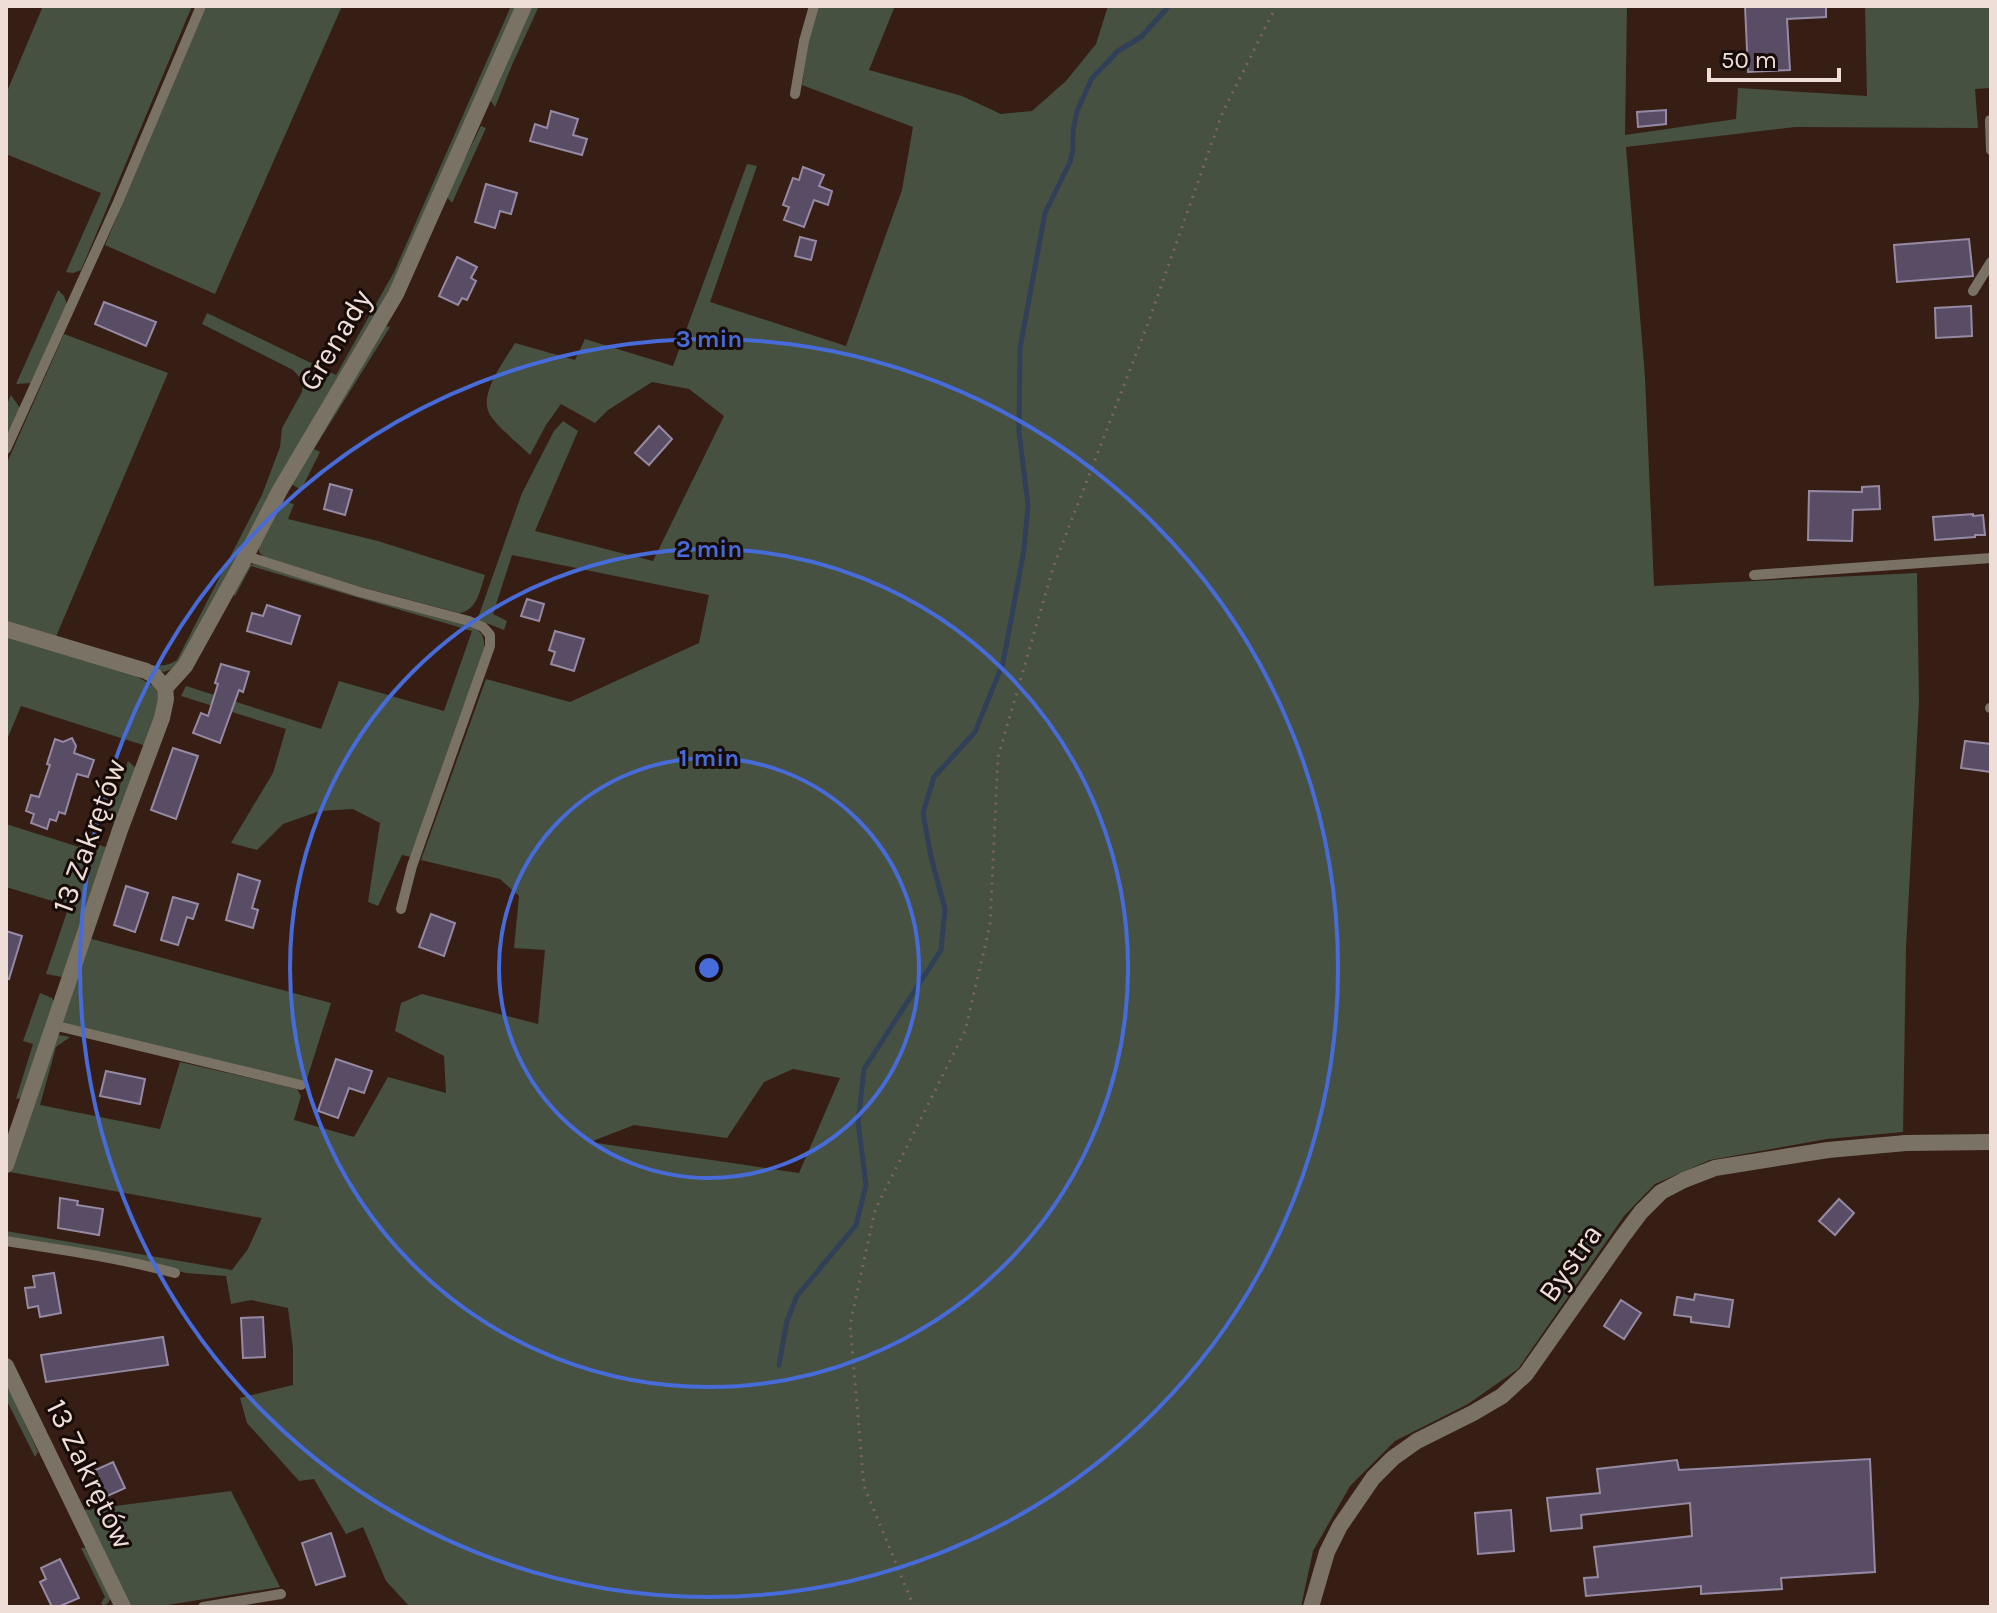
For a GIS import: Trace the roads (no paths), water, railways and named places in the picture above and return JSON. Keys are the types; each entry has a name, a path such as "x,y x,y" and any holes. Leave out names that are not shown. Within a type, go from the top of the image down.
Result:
{"street":[{"name":"Grenady","path":"165,688 185,666 280,490 396,294 524,6"},
{"path":"6,629 146,671 165,688"},
{"name":"13 Zakrętów","path":"6,1165 120,830 162,718 165,688"},
{"name":"Bystra","path":"1311,1607 1327,1552 1373,1478 1393,1458 1417,1441 1502,1396 1526,1374 1623,1236 1661,1192 1715,1168 1828,1150 1906,1143 1991,1142"},
{"name":"13 Zakrętów","path":"6,1366 123,1607"}],"lane":[{"path":"6,449 118,202 201,6"},
{"path":"795,94 814,6"},
{"path":"1990,120 1991,150"},
{"path":"1973,291 1991,262"},
{"path":"246,556 360,592 469,621 483,627 490,635 490,646 412,866 401,909"},
{"path":"1754,575 1991,558"},
{"path":"53,1025 301,1085"},
{"path":"6,1241 95,1255 175,1273"},
{"path":"203,1607 281,1594"}],"waterway":[{"path":"779,1365 787,1321 797,1296 856,1225 866,1185 858,1122 864,1069 941,950 945,909 923,813 934,777 975,732 1003,663 1024,550 1028,505 1019,432 1020,348 1045,213 1070,162 1077,111 1092,78 1118,51 1141,37 1169,6"}]}
